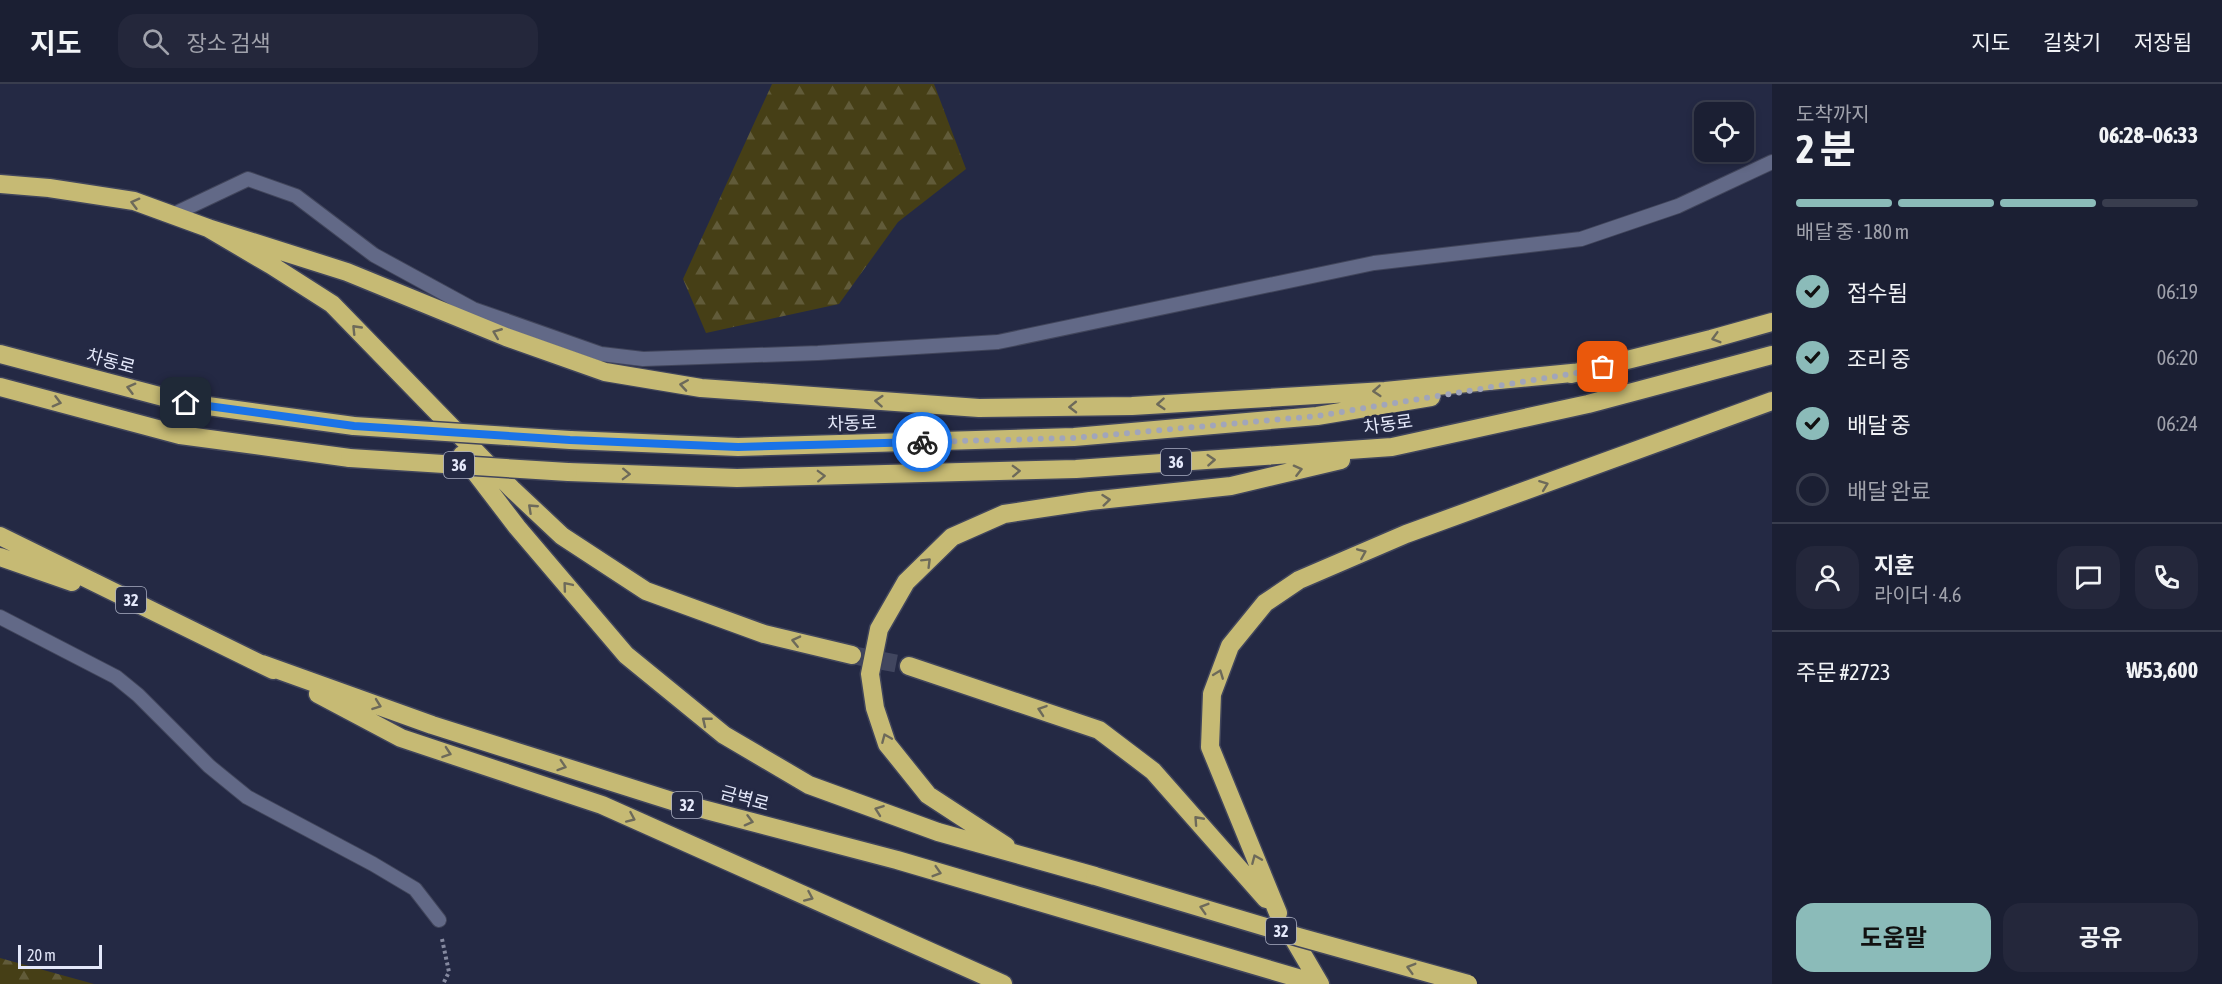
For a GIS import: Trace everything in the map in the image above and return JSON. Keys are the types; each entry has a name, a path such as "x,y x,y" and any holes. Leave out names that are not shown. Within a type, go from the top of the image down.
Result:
{"highway":[{"path":"0,173 49,188"},
{"path":"0,184 49,188 134,201 208,228 347,272 506,337 605,372 701,388 979,408 1132,406 1385,390 1582,372"},
{"path":"208,228 271,264 332,304 512,489 562,536 646,591 764,634 852,655"},
{"name":"차동로","path":"0,354 186,403 354,426 570,440 738,447 1074,438 1317,416 1582,372 1772,322"},
{"name":"차동로","path":"0,387 180,435 351,458 568,472 738,478 1076,469 1392,447 1588,404 1772,355"},
{"name":"32","path":"397,371 517,527 626,655 724,735 809,784 938,832 1468,984"},
{"path":"1319,984 1278,913 1210,747 1212,694 1230,646 1265,603 1299,580 1406,534 1772,401"},
{"path":"1023,857 928,795 887,744 875,708 870,674 879,629 906,582 952,537 1004,514 1090,501 1231,486 1392,447"},
{"name":"32","path":"0,536 262,664"},
{"name":"32","path":"0,557 135,602"},
{"path":"262,664 401,738 602,805 1004,984"},
{"name":"금벽로","path":"262,664 432,725 672,801 897,860 1319,984"},
{"path":"909,666 1099,730 1153,771 1278,913"}],"lane":[{"path":"172,215 248,179 296,196 374,255 473,309 601,354 643,359 727,357 998,342 1374,263 1581,239 1678,206 1772,162"},
{"path":"0,617 116,677 138,695 209,766 247,797 415,889 439,920"}],"path":[{"path":"439,920 449,972 443,984"}],"green space":[{"path":"772,84 934,84 966,169 898,222 839,304 706,333 683,279"},
{"path":"0,958 94,984 0,984"}],"tunnel":[{"path":"852,655 909,666"}],"way so far":[{"path":"922,442 1074,438 1317,416 1603,367"}],"route":[{"path":"186,403 354,426 570,440 738,447 922,442"}]}
